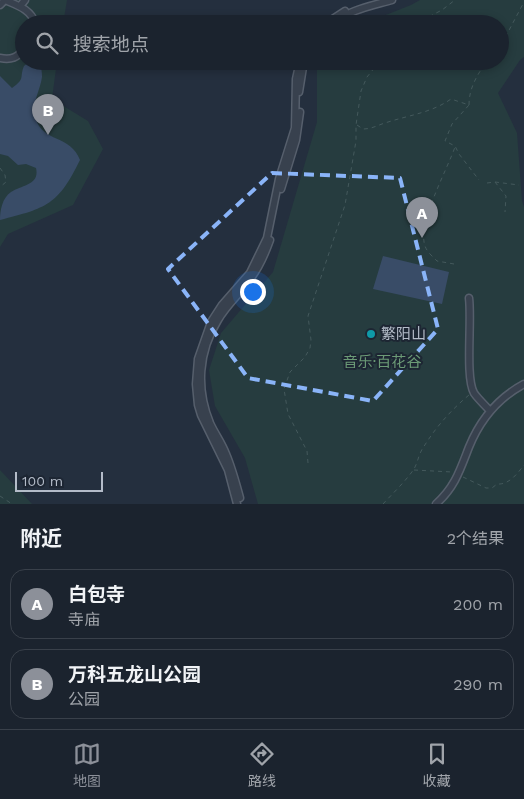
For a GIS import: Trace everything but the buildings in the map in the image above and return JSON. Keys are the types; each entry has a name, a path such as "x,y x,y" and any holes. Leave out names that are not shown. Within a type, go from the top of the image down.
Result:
{"street":[{"path":"0,5 4,0 20,6 32,15"},
{"path":"20,6 25,0"},
{"path":"338,15 344,11 377,0"},
{"path":"344,15 392,0"},
{"path":"0,58 10,59 15,57"},
{"path":"237,504 228,470 198,405 196,384 198,359 211,322 222,305 250,273 267,238 279,180 295,128 296,79 298,70"},
{"path":"242,504 230,463 203,405 201,391 202,360 213,328 264,258 271,239 284,178 300,122 299,89 302,70"},
{"path":"469,298 471,310 470,377 474,392 490,410"},
{"path":"436,504 454,485 478,428 490,410 502,398 524,384"}],"path":[{"path":"432,15 456,0"},
{"path":"509,30 524,2"},
{"path":"308,464 306,451 288,414 284,389 290,372 305,357 310,348 308,316 345,205 356,141 356,125 361,91 367,77 373,70"},
{"path":"479,180 455,146 445,141 452,124 469,105 469,96 473,82 481,70"},
{"path":"356,125 363,129 373,128 384,123 426,112 451,99 469,105"},
{"path":"454,264 437,262 425,248 423,235 430,208 455,146"},
{"path":"0,168 5,175 6,182 0,187"},
{"path":"495,182 506,196 505,212"},
{"path":"487,183 519,185"},
{"path":"383,504 413,470 420,457 421,449 444,419 456,406 474,392"},
{"path":"413,470 441,470 458,475 486,488 492,488 497,484 505,484 524,465"},
{"path":"0,496 12,504"}],"highlighted area":[{"path":"272,173 400,178 438,329 373,401 248,378 168,269"}],"green space":[{"path":"0,0 67,0 64,15 15,15 15,70 56,70 52,99 88,121 103,149 73,205 8,234 0,247"},
{"name":"音乐·百花谷","path":"420,0 524,0 524,57 498,93 517,133 524,207 524,504 258,504 245,458 215,406 209,370 221,333 273,272 317,122 317,70 509,70 509,15 386,15"},
{"path":"0,470 32,504 0,504"}],"water":[{"path":"23,70 41,70 42,77 35,107 39,126 44,132 70,146 80,160 65,187 49,202 40,208 0,220 5,198 11,192 33,181 37,174 36,168 26,164 18,165 8,156 0,154 0,76 12,88 21,80"},
{"path":"383,256 449,272 442,304 373,289"}],"place":[{"name":"万科五龙山公园","path":"48,135"},
{"name":"白包寺","path":"422,238"},
{"name":"繁阳山","path":"371,334"}]}
